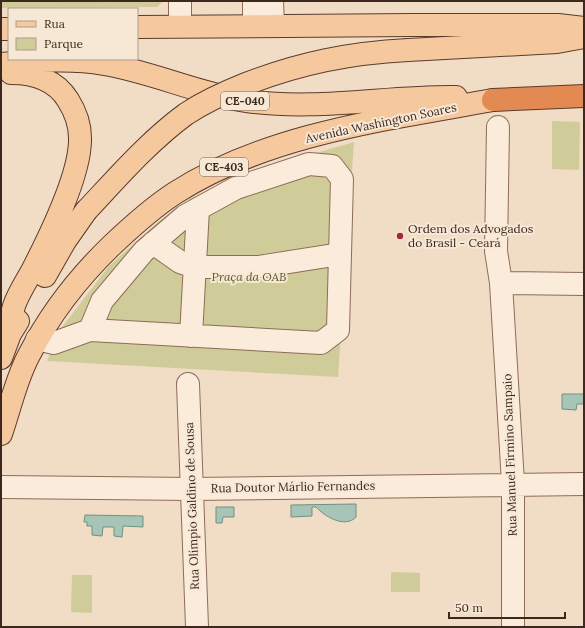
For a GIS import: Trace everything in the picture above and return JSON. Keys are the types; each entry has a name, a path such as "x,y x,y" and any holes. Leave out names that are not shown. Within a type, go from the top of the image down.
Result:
{"highway":[{"name":"Avenida Washington Soares","path":"493,100 584,96"}],"main road":[{"path":"138,27 543,25 584,28"},
{"path":"1,358 10,334 65,241 86,211 119,174 148,146 187,114 216,97 270,74 304,64 345,56 408,50 558,42 584,37"},
{"name":"Avenida Washington Soares","path":"1,64 52,61 104,64 212,94 274,104 358,101 406,97 465,97 493,100"},
{"path":"1,71 34,75 54,85 65,95 71,105 77,119 80,136 78,160 71,181 51,233 13,307 10,334"},
{"name":"Avenida Washington Soares","path":"1,434 28,357 37,339 61,302 92,265 141,218 174,193 199,179 260,153 303,139 394,118 493,100"}],"street":[{"path":"180,1 180,26"},
{"path":"254,1 263,26"},
{"path":"263,26 272,1"},
{"name":"Rua Manuel Firmino Sampaio","path":"498,127 496,251 501,283 513,483 513,627"},
{"path":"37,339 54,343 90,330 321,343 338,330 342,179 332,166 309,164 236,188 185,216 144,251 102,301 90,330"},
{"path":"191,336 198,209"},
{"path":"153,243 180,262 195,267 258,267 340,254"},
{"path":"501,283 584,284"},
{"name":"Rua Olímpio Galdino de Sousa","path":"188,384 197,627"},
{"name":"Rua Doutor Márlio Fernandes","path":"1,487 192,489 513,483 584,484"}],"green space":[{"path":"1,1 163,1 157,7 1,8"},
{"path":"552,121 580,122 579,170 552,169"},
{"name":"Praça da OAB","path":"354,142 338,377 47,361 59,331 109,266 158,222 191,198 240,175"},
{"path":"391,572 420,573 420,592 391,592"},
{"path":"72,575 92,575 92,613 71,612"}],"shaded area":[{"path":"562,394 584,394 584,404 577,404 576,410 562,409"},
{"path":"356,504 356,517 346,522 329,517 316,507 312,507 312,516 291,517 291,505"},
{"path":"216,507 234,507 234,517 223,517 222,523 216,523"},
{"path":"85,515 143,516 143,527 123,526 122,537 114,536 114,527 103,527 102,536 92,535 92,526 87,526 87,522 84,522"}],"place":[{"name":"Ordem dos Advogados do Brasil - Ceará","path":"400,236"}]}
